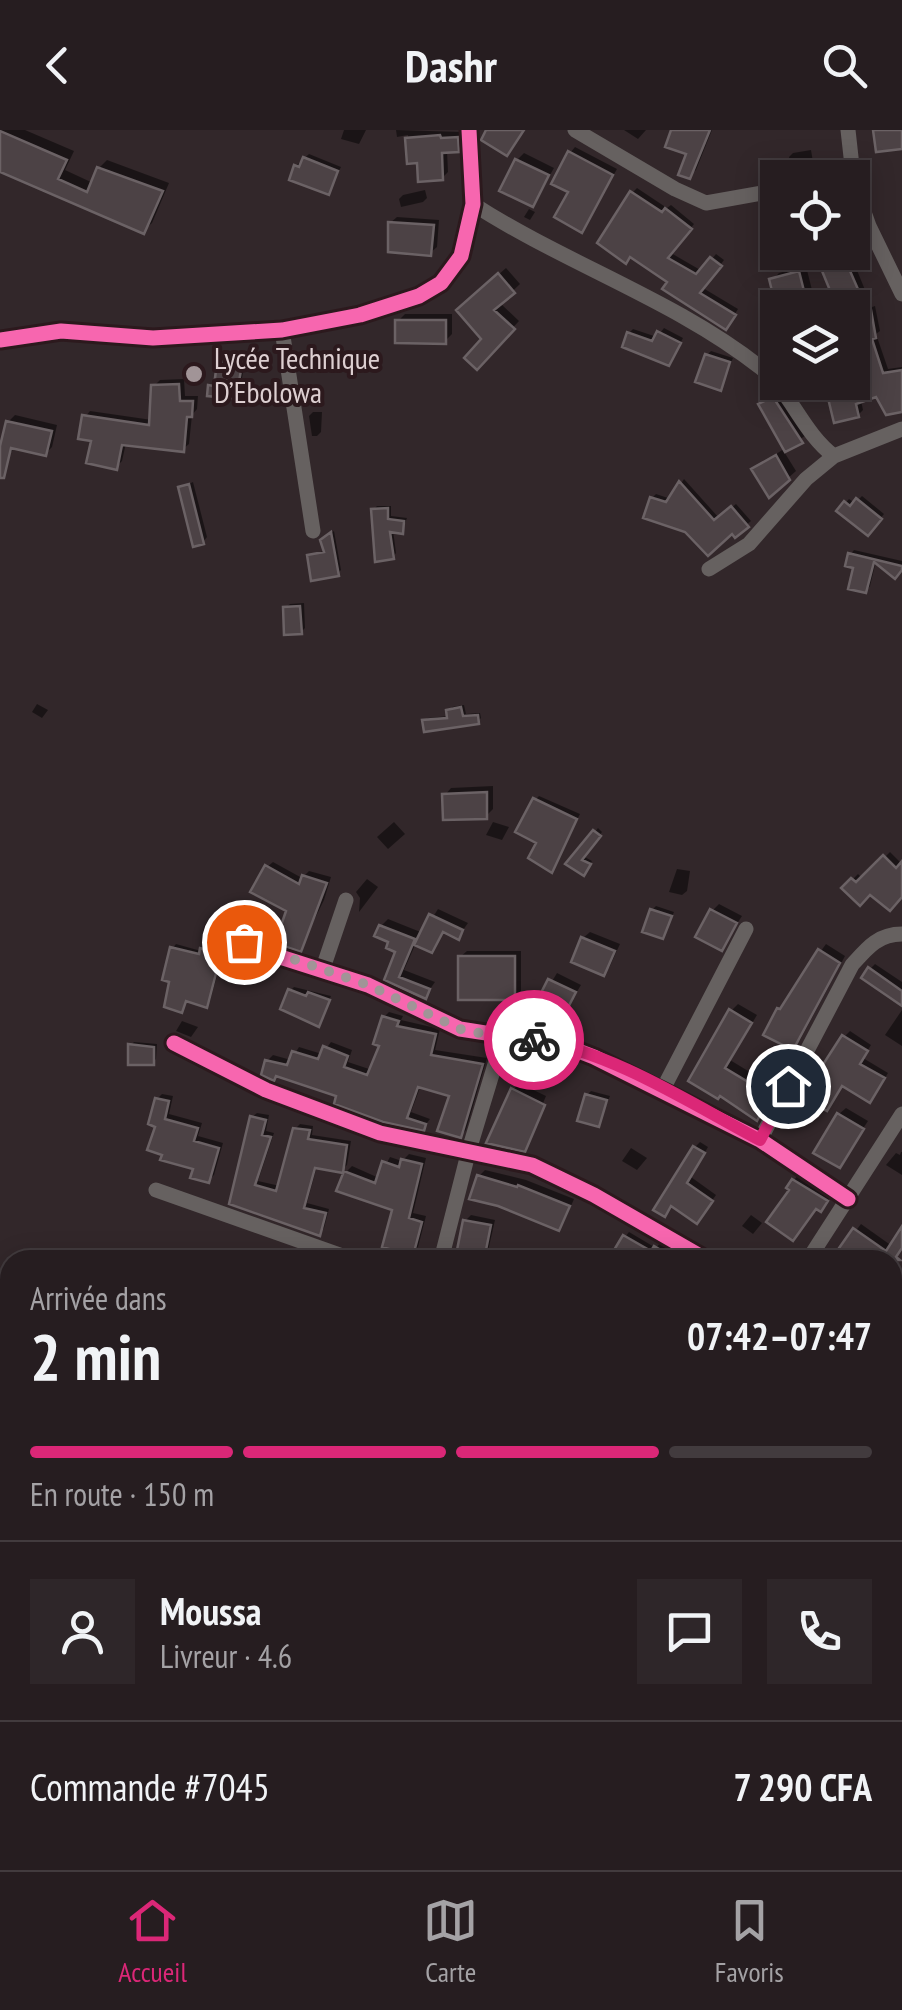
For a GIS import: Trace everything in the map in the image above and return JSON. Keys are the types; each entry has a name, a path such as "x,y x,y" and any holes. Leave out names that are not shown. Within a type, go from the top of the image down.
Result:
{"street":[{"path":"0,340 62,331 153,338 282,330 360,315 420,296 440,283 460,256 472,204 469,130"},
{"path":"575,130 706,203 760,193"},
{"path":"848,130 851,160"},
{"path":"472,204 524,237 674,312 738,351 764,370 821,446 834,456"},
{"path":"870,228 902,294"},
{"path":"282,330 313,531"},
{"path":"710,569 749,544 806,479 834,456 902,430"},
{"path":"323,968 346,900"},
{"path":"663,1089 746,929"},
{"path":"214,930 274,955 368,985 460,1029 563,1045 663,1089 760,1140 848,1199"},
{"path":"760,1140 852,965 873,942 889,934 902,934"},
{"path":"444,1250 503,1038"},
{"path":"174,1044 266,1090 380,1133 532,1165 594,1195 690,1250"},
{"path":"815,1250 902,1114"},
{"path":"156,1190 297,1250"}],"building":[{"path":"486,130 524,130 507,156 481,140"},
{"path":"671,130 710,130 690,179 678,175 686,154 665,147"},
{"path":"873,130 902,130 902,149 876,152"},
{"path":"0,131 67,160 58,179 87,192 97,167 163,191 144,234 0,172"},
{"path":"458,137 459,152 442,153 443,180 418,182 417,163 407,164 405,138"},
{"path":"568,151 613,175 582,233 554,217 568,192 551,184"},
{"path":"303,157 338,171 329,195 289,180 294,165 299,167"},
{"path":"515,159 549,175 533,207 499,191"},
{"path":"630,191 662,212 665,208 692,229 668,258 696,274 710,257 722,266 700,293 736,315 726,330 662,289 667,282 630,257 626,264 597,243"},
{"path":"388,222 434,225 431,256 388,252"},
{"path":"822,270 850,270 858,290 830,290"},
{"path":"799,271 804,290 772,290 769,279"},
{"path":"498,273 515,293 494,310 515,329 477,370 464,358 481,339 456,310"},
{"path":"870,310 876,338 872,339 883,373 902,370 902,412 886,415 876,397 870,399"},
{"path":"395,320 446,320 446,344 395,343"},
{"path":"657,331 681,343 669,366 622,347 627,332 652,341"},
{"path":"218,354 243,358 238,388 242,388 241,399 207,396 208,385 214,386"},
{"path":"705,354 730,362 721,391 695,382"},
{"path":"179,384 180,401 193,401 192,417 187,417 184,452 122,445 117,470 86,463 91,441 78,439 82,415 149,425 151,385"},
{"path":"775,400 803,443 785,452 758,404"},
{"path":"828,400 867,400 856,404 859,417 834,423"},
{"path":"6,421 52,431 46,456 11,448 4,478 0,478 0,446"},
{"path":"776,455 790,480 769,498 751,469"},
{"path":"679,481 714,520 731,506 749,527 735,538 732,534 708,556 685,532 643,518 650,497 666,502"},
{"path":"189,484 204,544 193,547 178,487"},
{"path":"856,498 882,519 868,536 836,511 844,501 850,506"},
{"path":"388,508 388,519 404,521 403,534 390,532 394,559 375,562 371,509"},
{"path":"331,532 339,576 311,581 307,555 324,552 320,540"},
{"path":"848,553 902,566 902,570 895,579 874,562 866,593 848,589 853,568 845,566"},
{"path":"300,606 302,634 284,635 283,607"},
{"path":"461,707 463,716 478,715 479,724 424,732 422,720 447,718 446,710"},
{"path":"487,792 487,819 443,820 442,794"},
{"path":"533,798 577,819 552,873 528,858 536,843 515,832"},
{"path":"593,830 601,836 582,860 591,864 584,876 565,864"},
{"path":"883,855 896,868 902,861 902,897 890,911 870,895 860,906 841,888 851,878 856,882"},
{"path":"265,865 299,884 302,875 327,883 301,952 275,943 286,911 250,892"},
{"path":"650,909 672,916 663,939 642,932"},
{"path":"710,909 737,923 722,951 695,937"},
{"path":"429,914 463,930 459,940 443,932 432,953 414,945"},
{"path":"379,925 415,939 399,977 430,989 426,999 384,980 395,952 386,948 388,942 374,936"},
{"path":"581,937 615,951 604,976 571,962"},
{"path":"170,947 199,954 200,948 211,951 209,960 219,962 207,1008 186,1001 182,1013 164,1007 169,982 162,980"},
{"path":"818,949 840,963 793,1050 763,1035"},
{"path":"458,956 515,956 515,1000 458,1000"},
{"path":"868,967 902,991 902,1006 861,978"},
{"path":"548,979 576,992 560,1023 533,1009"},
{"path":"288,989 330,1000 319,1027 280,1009"},
{"path":"729,1009 752,1023 725,1068 750,1083 755,1076 774,1089 757,1121 720,1096 718,1099 688,1081"},
{"path":"382,1016 399,1021 397,1026 436,1034 431,1055 483,1064 461,1138 437,1131 449,1096 418,1087 407,1118 426,1124 424,1131 383,1122 334,1104 336,1096 276,1076 274,1081 261,1075 265,1060 287,1065 292,1051 318,1059 323,1046 348,1056 344,1067 367,1075 379,1046 373,1044"},
{"path":"842,1035 868,1051 860,1064 885,1078 870,1103 842,1086 827,1111 802,1097"},
{"path":"128,1044 154,1047 154,1065 128,1065"},
{"path":"511,1088 545,1105 525,1152 486,1143"},
{"path":"585,1094 607,1100 599,1127 577,1121"},
{"path":"155,1098 169,1101 165,1119 198,1128 194,1141 219,1148 209,1183 190,1178 193,1169 160,1160 162,1155 147,1150 155,1127 148,1124"},
{"path":"837,1113 864,1129 840,1168 813,1153"},
{"path":"250,1116 266,1120 262,1135 271,1137 255,1185 276,1191 293,1128 310,1130 308,1139 347,1145 343,1173 315,1168 304,1208 326,1213 320,1236 229,1204"},
{"path":"693,1146 705,1153 687,1183 713,1201 697,1224 671,1206 665,1217 653,1210"},
{"path":"401,1159 422,1164 409,1218 422,1222 415,1250 382,1247 392,1210 336,1191 344,1171 375,1183 382,1161 399,1167"},
{"path":"477,1175 518,1185 570,1206 559,1231 498,1206 469,1199"},
{"path":"792,1179 828,1201 821,1212 816,1209 793,1241 766,1222 789,1190 786,1188"},
{"path":"463,1220 491,1225 486,1250 457,1250"},
{"path":"902,1226 902,1248 887,1250"},
{"path":"853,1228 885,1250 838,1250"},
{"path":"623,1235 649,1250 614,1250"}],"cycle path":[{"path":"0,340 61,331 153,338 282,330 360,315 419,296 441,283 461,256 473,204 469,130"},
{"path":"214,930 274,955 368,985 460,1029 563,1045 594,1057 760,1140 848,1199"},
{"path":"174,1043 266,1090 380,1133 532,1165 594,1195 690,1250"}],"way so far":[{"path":"244,942 368,985 460,1029 534,1040"}],"place":[{"name":"Lycée Technique D’Ebolowa","path":"194,374"}],"route":[{"path":"534,1040 563,1045 594,1057 760,1140 788,1086"}]}
